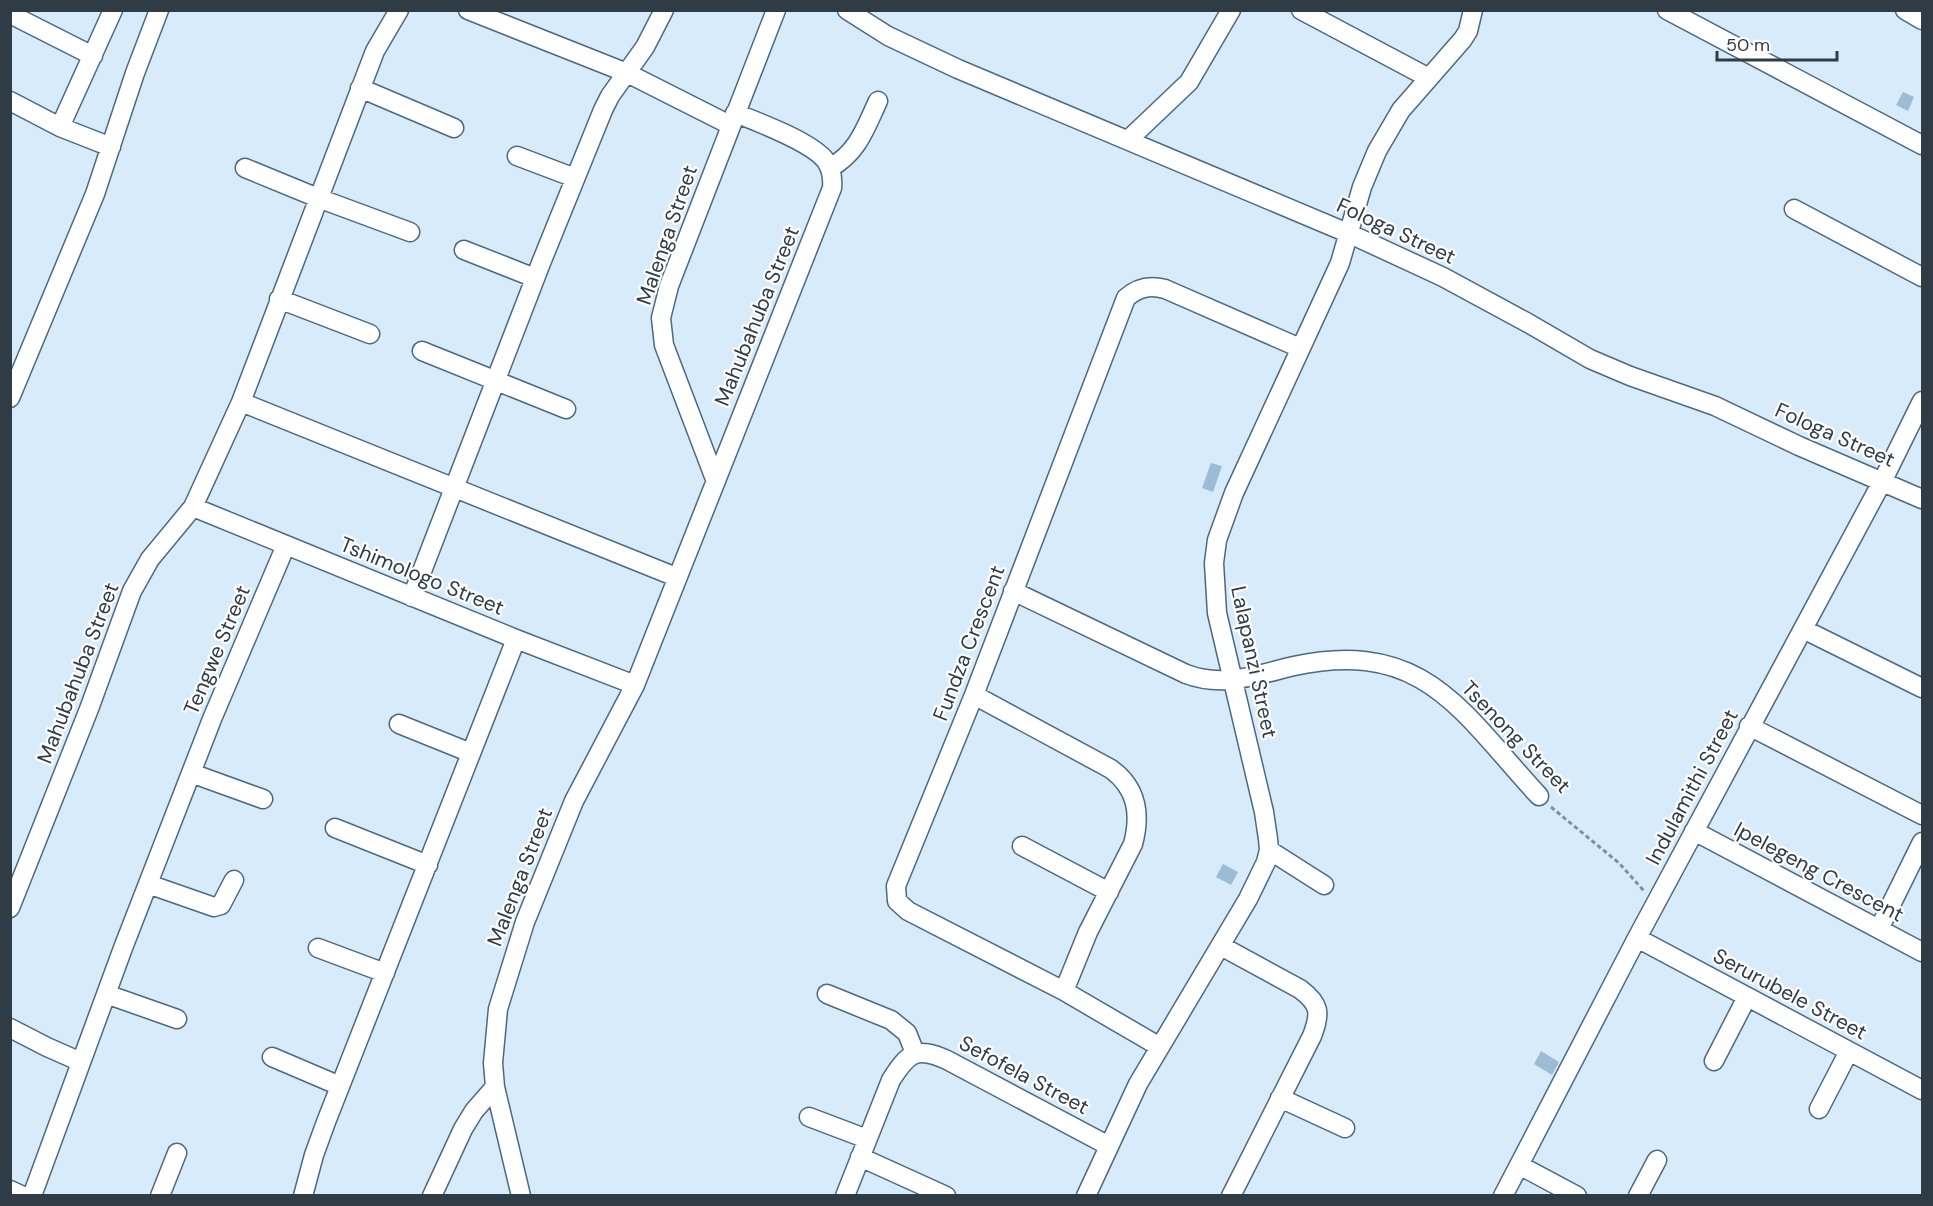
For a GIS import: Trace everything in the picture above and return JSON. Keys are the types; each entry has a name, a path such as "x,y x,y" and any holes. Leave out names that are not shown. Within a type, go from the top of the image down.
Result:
{"street":[{"path":"60,127 113,10"},
{"path":"10,398 73,250 159,10"},
{"name":"Mahubahuba Street","path":"10,908 89,709 132,591 150,559 194,507 241,402 375,51 399,10"},
{"path":"468,10 627,73 733,119 776,130 816,152 825,159 830,168 844,160 858,144 878,101"},
{"path":"412,597 453,487 603,110 610,96 645,47 664,10"},
{"name":"Malenga Street","path":"521,1196 495,1087 493,1064 496,1017 512,960 574,801 634,685 715,478 668,355 662,331 662,318 669,286 776,10"},
{"name":"Fologa Street","path":"847,10 888,36 916,50 1350,234 1472,291 1590,359 1630,376 1715,406 1798,446 1883,480 1923,499"},
{"path":"1128,140 1189,82 1231,10"},
{"path":"1301,10 1429,78"},
{"name":"Lalapanzi Street","path":"1086,1196 1138,1084 1259,880 1269,850 1264,812 1216,604 1214,563 1217,540 1234,493 1340,263 1362,187 1382,142 1401,110 1463,39 1468,31 1473,10"},
{"path":"1905,10 1923,20"},
{"path":"1677,13 1921,141"},
{"path":"10,14 93,56"},
{"path":"360,88 454,128"},
{"path":"10,101 60,127 111,147"},
{"path":"517,156 575,178"},
{"path":"245,168 410,232"},
{"name":"Mahubahuba Street","path":"715,478 827,201 832,181 830,168"},
{"path":"1794,209 1923,277"},
{"path":"464,250 535,278"},
{"name":"Fundza Crescent","path":"1160,1047 1064,992 908,911 897,900 897,880 974,695 1126,298 1134,290 1155,286 1300,348"},
{"path":"279,299 370,334"},
{"path":"422,351 566,409"},
{"name":"Indulamithi Street","path":"1503,1196 1749,726 1883,480 1923,401"},
{"path":"241,402 676,577"},
{"name":"Tshimologo Street","path":"194,507 634,685"},
{"name":"Tengwe Street","path":"32,1196 106,994 191,773 285,545"},
{"name":"Tsenong Street","path":"1013,591 1186,674 1210,681 1232,680 1333,660 1368,662 1407,671 1429,682 1476,723 1539,796"},
{"path":"1803,629 1923,688"},
{"path":"303,1196 314,1155 340,1086 516,639"},
{"path":"974,695 1104,764 1122,777 1135,800 1138,814 1137,829 1128,856 1080,948 1064,992"},
{"path":"399,724 471,753"},
{"path":"1749,726 1923,815"},
{"path":"191,773 263,799"},
{"path":"335,828 428,865"},
{"name":"Ipelegeng Crescent","path":"1694,831 1923,952"},
{"path":"1879,929 1923,842"},
{"path":"1022,846 1109,892"},
{"path":"1269,850 1324,885"},
{"path":"148,884 214,907 221,904 234,880"},
{"name":"Serurubele Street","path":"1637,938 1923,1090"},
{"path":"1221,946 1300,989 1309,996 1318,1009 1316,1026 1231,1196"},
{"path":"318,948 385,973"},
{"path":"106,994 177,1019"},
{"path":"827,994 891,1020 907,1033 915,1053 900,1065 891,1080 845,1196"},
{"path":"1714,1061 1747,997"},
{"path":"10,1028 81,1062"},
{"path":"1819,1109 1849,1051"},
{"name":"Sefofela Street","path":"915,1053 931,1052 1109,1146"},
{"path":"272,1057 340,1086"},
{"path":"432,1196 463,1129 474,1111 495,1087"},
{"path":"1280,1098 1345,1128"},
{"path":"810,1117 867,1139"},
{"path":"160,1196 177,1153"},
{"path":"860,1158 946,1196"},
{"path":"1638,1196 1657,1160"},
{"path":"1519,1165 1578,1196"},
{"path":"10,1190 23,1196"}],"path":[{"name":"Tsenong Street","path":"1539,796 1619,863 1656,903"}],"building":[{"path":"1903,92 1914,97 1908,111 1896,105"},
{"path":"1211,463 1222,466 1213,492 1202,488"},
{"path":"1223,864 1238,872 1231,885 1216,877"},
{"path":"1541,1051 1559,1062 1552,1075 1534,1064"}]}
